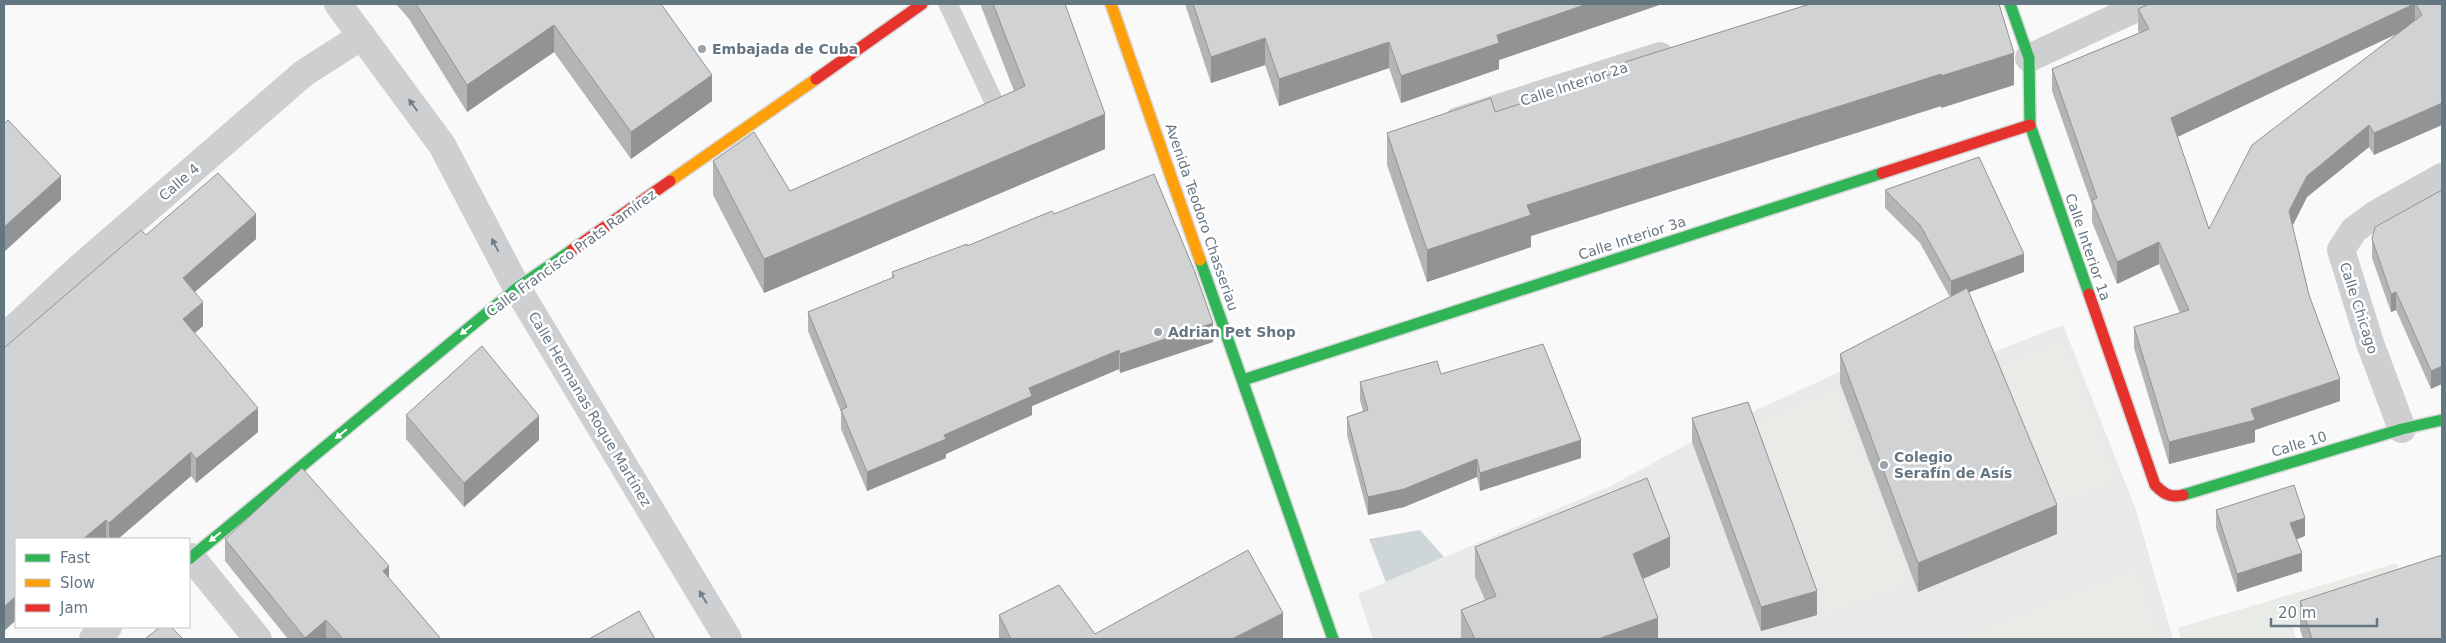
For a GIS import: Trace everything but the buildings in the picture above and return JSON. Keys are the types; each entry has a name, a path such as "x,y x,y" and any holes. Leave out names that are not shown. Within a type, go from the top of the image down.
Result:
{"street":[{"name":"Calle Hermanas Roque Martínez","path":"338,4 442,145 517,288 728,639"},
{"name":"Calle Francisco Prats Ramírez","path":"190,558 517,288 922,4"},
{"name":"Avenida Teodoro Chasseriau","path":"1111,4 1333,639"},
{"name":"Calle Interior 1a","path":"2010,4 2030,58 2030,125 2155,485 2164,494"},
{"path":"2030,58 2145,4"},
{"name":"Calle 4","path":"4,338 77,270 304,73 362,36"},
{"name":"Calle Interior 2a","path":"1430,130 1682,49"},
{"name":"Calle Interior 3a","path":"1244,380 2030,125"},
{"name":"Calle Chicago","path":"2402,429 2370,343 2341,250 2354,230 2376,214 2442,177"},
{"name":"Calle 10","path":"2164,494 2175,497 2402,429 2442,420"},
{"path":"190,558 258,639"},
{"path":"93,639 107,628"}],"lane":[{"path":"948,4 1002,119"}],"shaded area":[{"name":"Colegio Serafín de Asís","path":"1968,304 1989,354 2063,325 2136,510 2173,639 1373,639 1358,594 1609,487 1721,426 1831,376"},
{"path":"2062,341 2116,481 2053,506 1997,369"},
{"path":"1836,390 1909,582 1826,614 1754,424"},
{"path":"1420,530 1444,557 1386,582 1369,539"},
{"path":"2397,563 2403,591 2293,626 2296,639 2181,639 2178,628"},
{"path":"2137,569 2157,639 1959,639"}],"traffic: fast":[{"path":"2010,4 2029,58 2030,125 2089,294"},
{"path":"1243,380 1882,173"},
{"path":"190,558 517,288 572,250"},
{"path":"1200,260 1333,639"},
{"path":"2183,495 2402,429 2442,420"}],"traffic: slow":[{"path":"1111,4 1200,260"},
{"path":"670,181 816,79"}],"traffic: jam":[{"path":"816,79 922,4"},
{"path":"1882,173 2030,125"},
{"path":"572,250 670,181"},
{"path":"2089,294 2155,485 2161,491 2168,494 2174,496 2183,495"}],"place":[{"name":"Embajada de Cuba","path":"702,49"},
{"name":"Adrian Pet Shop","path":"1158,332"},
{"name":"Colegio Serafín de Asís","path":"1884,465"}]}
